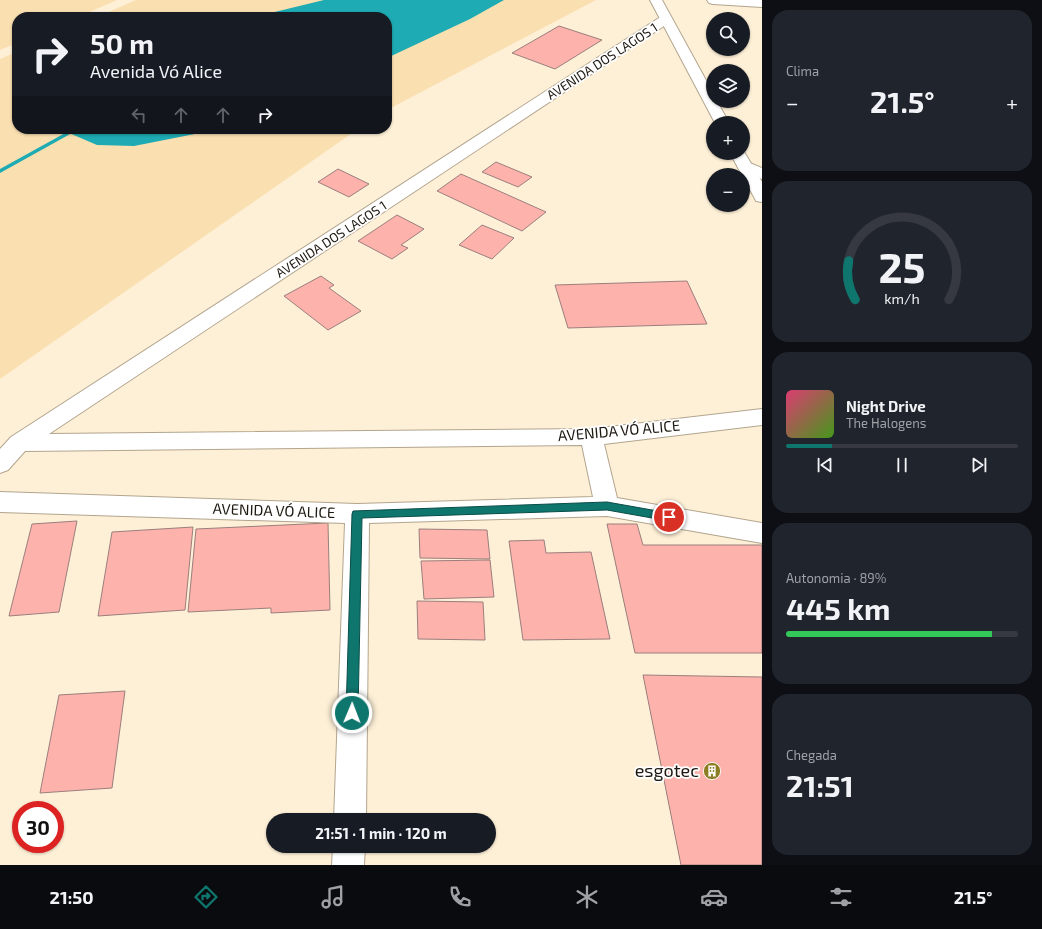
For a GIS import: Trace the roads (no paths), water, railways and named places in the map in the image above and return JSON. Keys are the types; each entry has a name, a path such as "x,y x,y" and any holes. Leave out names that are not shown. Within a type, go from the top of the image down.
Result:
{"street":[{"path":"656,0 718,116"},
{"path":"713,0 762,4"},
{"name":"AVENIDA DOS LAGOS 1","path":"0,464 19,443 666,19"},
{"path":"743,160 762,174"},
{"path":"743,160 762,197"},
{"name":"AVENIDA VÓ ALICE","path":"19,443 591,437 762,417"},
{"path":"591,437 607,506"},
{"name":"AVENIDA VÓ ALICE","path":"0,502 357,514 607,506 762,533"},
{"path":"350,813 357,514"},
{"path":"348,865 349,853"}],"water":[{"path":"324,0 504,0 470,19 392,56 392,12 275,12"},
{"path":"71,134 195,134 134,146 97,145"}],"waterway":[{"path":"0,171 67,134"}],"place":[{"name":"esgotec","path":"712,771"}]}
